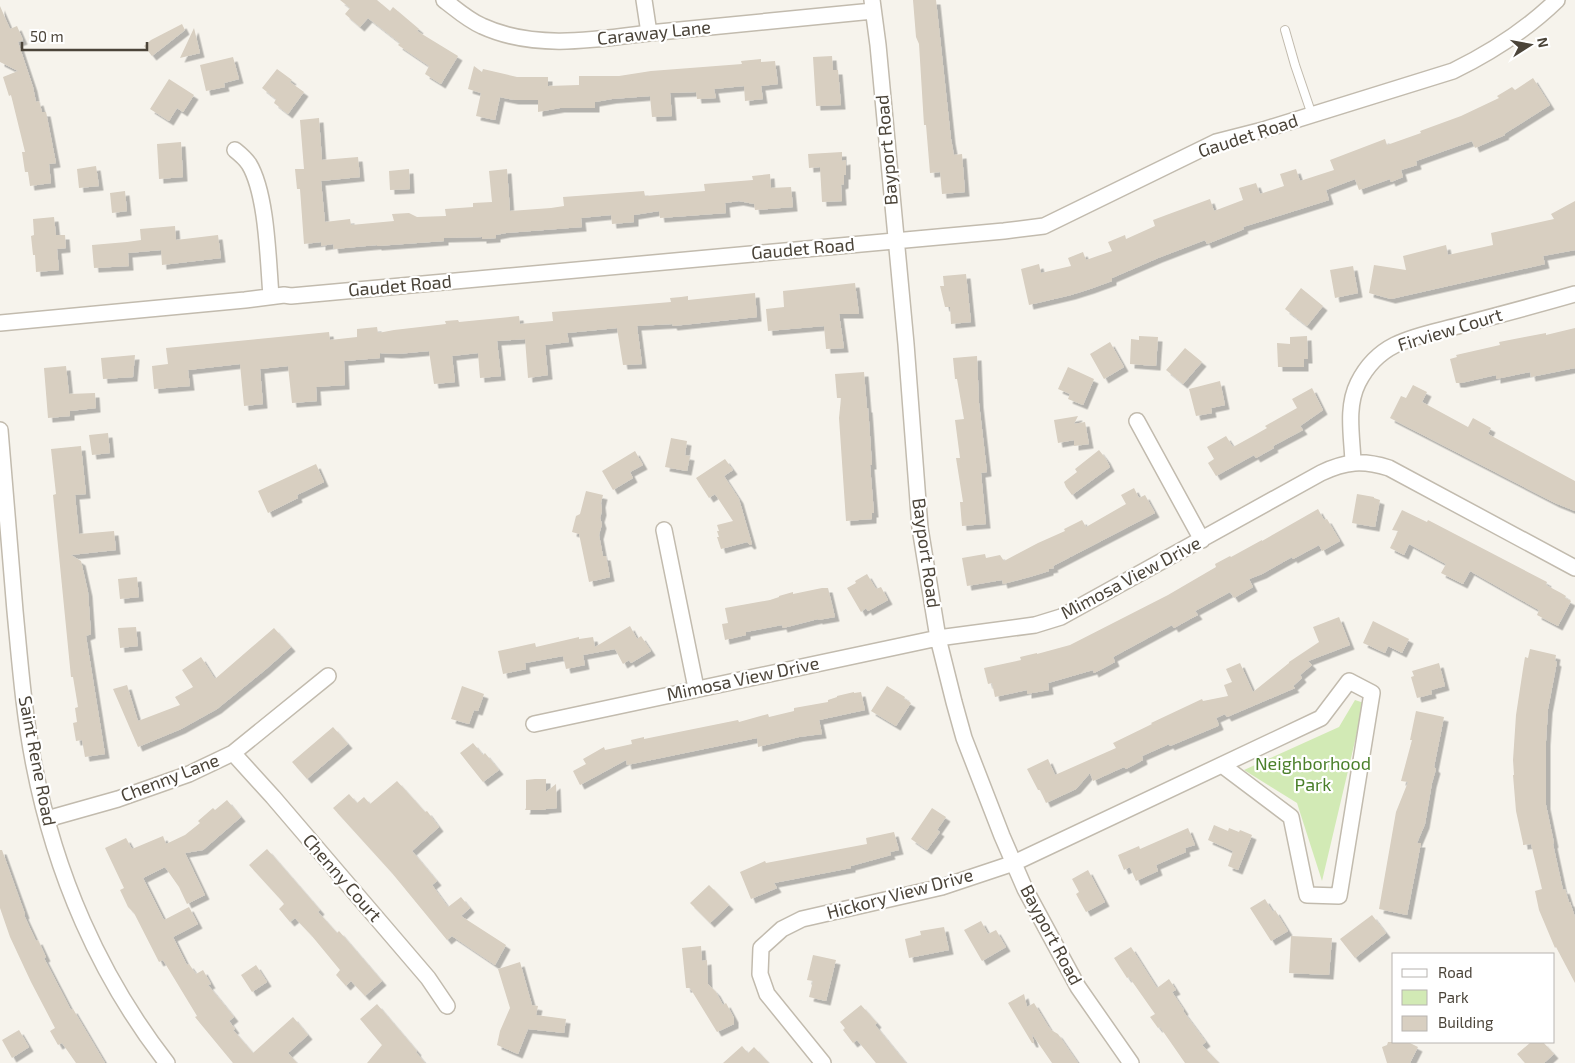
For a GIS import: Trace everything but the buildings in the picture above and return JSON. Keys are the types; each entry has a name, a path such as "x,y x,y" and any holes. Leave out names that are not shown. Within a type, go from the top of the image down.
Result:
{"street":[{"name":"Caraway Lane","path":"444,0 480,25 506,35 541,41 617,37 872,6"},
{"path":"644,0 649,33"},
{"name":"Gaudet Road","path":"0,323 271,296 291,296 1044,226 1216,142 1263,130 1453,71 1507,42 1557,0"},
{"name":"Bayport Road","path":"872,6 878,45 906,344 920,528 938,638 964,738 1025,889 1078,988 1131,1063"},
{"path":"235,150 247,160 260,195 271,296"},
{"name":"Firview Court","path":"1353,462 1352,400 1366,370 1380,355 1395,345 1428,334 1575,294"},
{"path":"1137,421 1202,540"},
{"name":"Saint Rene Road","path":"0,430 23,699 34,766 47,819 60,866 97,953 140,1026 167,1063"},
{"name":"Mimosa View Drive","path":"534,724 938,638 1035,625 1061,618 1322,473 1336,466 1353,462 1373,463 1389,468 1575,568"},
{"path":"664,530 696,688"},
{"name":"Chenny Lane","path":"47,819 118,799 189,774 233,753 328,676"},
{"name":"Hickory View Drive","path":"823,1063 767,994 760,974 761,948 782,929 802,919 942,887 1014,863 1321,718 1349,682 1372,693 1339,896 1307,895 1291,817 1222,765"},
{"name":"Chenny Court","path":"233,753 422,971 448,1006"}],"lane":[{"path":"1285,30 1312,115"}],"green space":[{"name":"Neighborhood Park","path":"1355,700 1364,703 1322,881 1297,803 1244,770 1339,727"}]}
